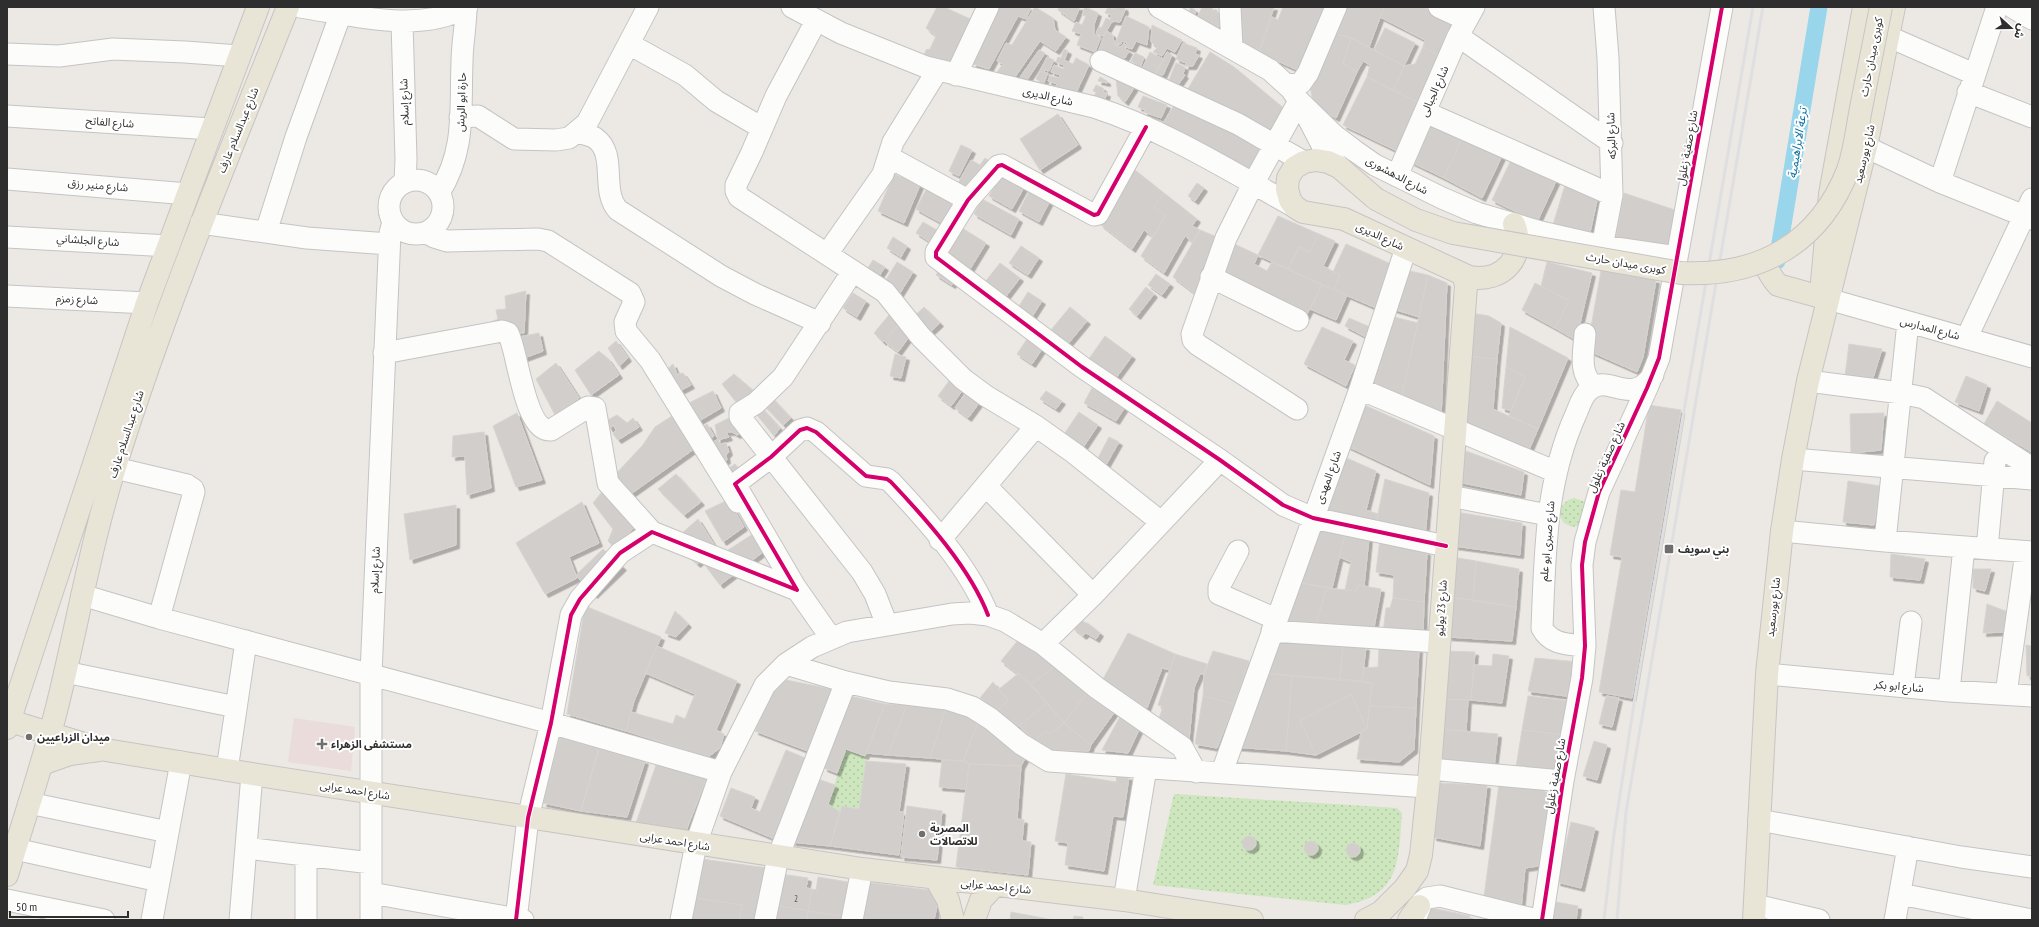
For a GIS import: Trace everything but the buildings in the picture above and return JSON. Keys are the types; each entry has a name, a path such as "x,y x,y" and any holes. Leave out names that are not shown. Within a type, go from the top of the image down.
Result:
{"main road":[{"name":"شارع عبدالسلام عارف","path":"8,723 147,303 258,7"},
{"name":"شارع عبدالسلام عارف","path":"7,875 50,735 96,534 115,468 156,345 201,223 288,7"},
{"path":"1761,262 1778,285 1818,296 1822,283 1827,216 1864,7"},
{"name":"كوبرى ميدان حارث","path":"1339,167 1376,199 1416,220 1453,233 1681,273 1718,273 1736,270 1770,259 1801,239 1814,226 1834,199 1842,184 1853,153 1881,7"},
{"name":"شارع بورسعيد","path":"1755,912 1766,674 1782,531 1793,459 1808,381 1818,296 1866,147 1894,7"},
{"path":"1296,207 1290,200 1287,189 1288,178 1294,168 1304,162 1316,160 1328,162 1339,167"},
{"name":"شارع الديرى","path":"1296,207 1303,212 1344,219 1461,274 1478,279 1495,276 1509,265 1516,252"},
{"path":"1514,224 1518,241 1516,252"},
{"name":"شارع 23 يوليو","path":"1366,920 1381,912 1398,896 1417,871 1424,832 1466,286 1464,277 1461,274"},
{"name":"شارع احمد عرابى","path":"8,723 73,740 100,749 528,818 862,869 994,886 1124,900 1252,920"},
{"name":"شارع احمد عرابى","path":"42,764 70,754 100,749"},
{"path":"936,879 948,900 953,920"},
{"path":"974,920 981,900 994,886"}],"street":[{"path":"300,7 402,22 440,19 467,7"},
{"name":"حارة ابو الريش","path":"439,193 447,180 457,154 462,60 467,7"},
{"path":"460,116 478,116 508,136 521,140 556,140 568,138 587,123 648,7"},
{"name":"شارع الديرى","path":"792,7 841,33 946,73 1094,107 1146,127 1296,207"},
{"path":"827,254 883,174 893,142 946,73 988,7"},
{"name":"شارع الدهشورى","path":"1159,7 1270,70 1287,85 1299,101 1336,136 1355,151 1397,176 1442,198 1476,212 1601,255 1677,257"},
{"path":"1230,7 1232,48"},
{"path":"1287,85 1301,83 1308,74 1336,7"},
{"path":"1439,7 1466,21 1612,143"},
{"name":"شارع البركه","path":"1601,255 1612,195 1612,143 1604,7"},
{"name":"شارع صفية زغلول","path":"1542,920 1563,781 1582,678 1584,646 1582,565 1585,542 1591,517 1610,465 1654,374 1659,358 1722,7"},
{"path":"1940,182 1997,7"},
{"path":"2012,7 2032,19"},
{"path":"266,232 296,137 341,13"},
{"path":"816,21 776,96 736,185 736,191 739,197 886,292 921,336 963,380 986,396 1036,426 1074,453 1161,522"},
{"name":"شارع الجبالى","path":"1397,176 1466,21"},
{"name":"شارع إسلام","path":"402,22 405,182"},
{"path":"1887,36 2032,117"},
{"path":"629,44 685,75 716,101 762,128"},
{"path":"7,54 59,56 113,49 239,56"},
{"path":"1101,61 1238,124 1304,162"},
{"path":"1297,409 1193,340 1192,334 1226,238 1274,144 1299,101"},
{"name":"كوبرى ميدان حارث","path":"1299,101 1323,147 1339,167"},
{"path":"1425,112 1612,195"},
{"name":"شارع الفاتح","path":"7,116 212,129"},
{"path":"1146,127 1098,214 1094,215 1002,165 998,166 968,200 936,252 937,259 1082,367 1220,460 1283,505 1313,518 1446,546"},
{"path":"577,132 594,137 605,151 610,195 613,204 618,210 721,276 755,294 820,323"},
{"path":"1866,147 1940,182 2029,212 1967,338"},
{"path":"889,157 968,200"},
{"name":"شارع منير رزق","path":"7,179 188,194"},
{"path":"421,180 435,187 439,193 443,200 442,216 439,223 427,232 412,234 404,232 393,222 389,207 390,199 399,186 405,182 421,180"},
{"name":"شارع إسلام","path":"371,920 371,674 389,244 393,222"},
{"path":"201,223 307,238 389,244"},
{"path":"427,232 434,237 447,241 538,239 548,241 630,292 634,302 625,322 626,331 650,360 724,481 831,638"},
{"name":"شارع الجلشاني","path":"7,237 169,246"},
{"name":"شارع المهدى","path":"1222,772 1360,390 1406,248"},
{"path":"1516,252 1601,255 1673,277"},
{"path":"853,271 784,377 756,403 740,414 741,420 772,457 862,572 875,594 887,625"},
{"path":"1211,277 1298,320"},
{"name":"شارع زمزم","path":"7,296 147,303"},
{"name":"شارع المدارس","path":"1818,296 2032,357"},
{"path":"1885,541 1908,322"},
{"path":"384,353 502,331 508,333 526,395 539,426 546,430 551,430 588,407 595,408 608,483 652,532 797,590"},
{"path":"1585,334 1583,367 1587,380 1594,386 1608,384 1621,390 1629,390 1643,385 1654,374"},
{"path":"1808,381 1901,392 1933,403 2032,468"},
{"name":"شارع صبرى ابو علم","path":"1584,646 1555,642 1542,628 1548,515 1556,472 1573,422 1586,393 1594,386"},
{"path":"1360,390 1455,428 1556,472"},
{"path":"940,540 1036,426"},
{"path":"797,590 736,484 772,457 800,430 811,428 866,476 887,479 891,482 940,540 975,585 988,615"},
{"path":"1987,549 1996,444"},
{"path":"1793,459 2032,479"},
{"path":"1042,644 1093,595 1220,460"},
{"path":"115,468 187,485 193,489 194,492 159,618"},
{"path":"986,486 1093,595"},
{"path":"1450,496 1548,515"},
{"path":"1782,531 1885,541 2029,552 2006,694"},
{"path":"371,893 518,920 528,818 551,723 571,614 580,599 620,553 652,532"},
{"path":"1948,691 1964,547"},
{"path":"1238,551 1219,587 1219,594 1274,625 1438,642"},
{"path":"82,595 159,618 551,723 721,772"},
{"path":"681,920 696,844 721,772 765,684 786,664 812,647 847,632 952,614 970,613 988,615 1005,621 1042,644 1098,688 1182,747 1196,772"},
{"path":"1903,686 1911,622"},
{"path":"227,770 246,641"},
{"path":"786,664 846,682 889,692 947,699 972,707 991,719 1021,744 1049,760 1196,772 1563,781"},
{"path":"65,672 236,707"},
{"name":"شارع ابو بكر","path":"1766,674 1948,691 2032,696"},
{"path":"766,920 778,856 846,682"},
{"path":"152,920 180,762"},
{"path":"1124,900 1146,768"},
{"path":"240,920 252,774"},
{"path":"29,803 168,832"},
{"path":"1759,820 1908,847 2032,867"},
{"path":"1895,920 1908,847"},
{"path":"246,848 371,863"},
{"path":"15,849 160,881"},
{"path":"306,855 306,920"},
{"path":"852,920 862,869"},
{"path":"1900,894 2032,920"},
{"path":"1414,915 1427,898 1440,896 1538,920"},
{"path":"7,900 104,920"},
{"path":"1755,912 1818,920"}],"shaded area":[{"name":"مستشفى الزهراء","path":"294,718 355,727 351,771 288,762"}],"green space":[{"path":"1574,498 1583,501 1587,505 1581,525 1572,527 1564,523 1560,515 1560,511 1563,504"},
{"path":"846,749 865,756 866,761 859,809 842,806 840,812 828,804"},
{"path":"1174,794 1397,808 1402,813 1397,860 1394,872 1387,884 1378,893 1364,900 1346,905 1153,885"}],"waterway":[{"name":"ترعة الابراهيمية","path":"1777,261 1819,7"}],"railway":[{"path":"1604,920 1614,834 1636,691 1753,7"},
{"path":"1617,920 1626,812 1763,7"}],"cycle path":[{"path":"1542,920 1563,781 1582,678 1585,646 1582,565 1585,542 1599,492 1647,388 1659,358 1722,7"},
{"path":"1146,127 1098,214 1094,215 1002,165 998,166 968,200 936,252 936,257 1082,367 1220,460 1283,505 1313,518 1446,546"},
{"path":"516,920 528,818 551,723 571,615 580,599 620,553 652,532 797,590 735,484 771,457 800,430 807,428 816,432 866,476 887,479 891,482 932,528 959,562 980,597 988,615"}],"place":[{"name":"بني سويف","path":"1669,549"},
{"name":"ميدان الزراعيين","path":"29,737"},
{"name":"مستشفى الزهراء","path":"322,744"},
{"name":"المصرية للاتصالات","path":"922,834"}]}
